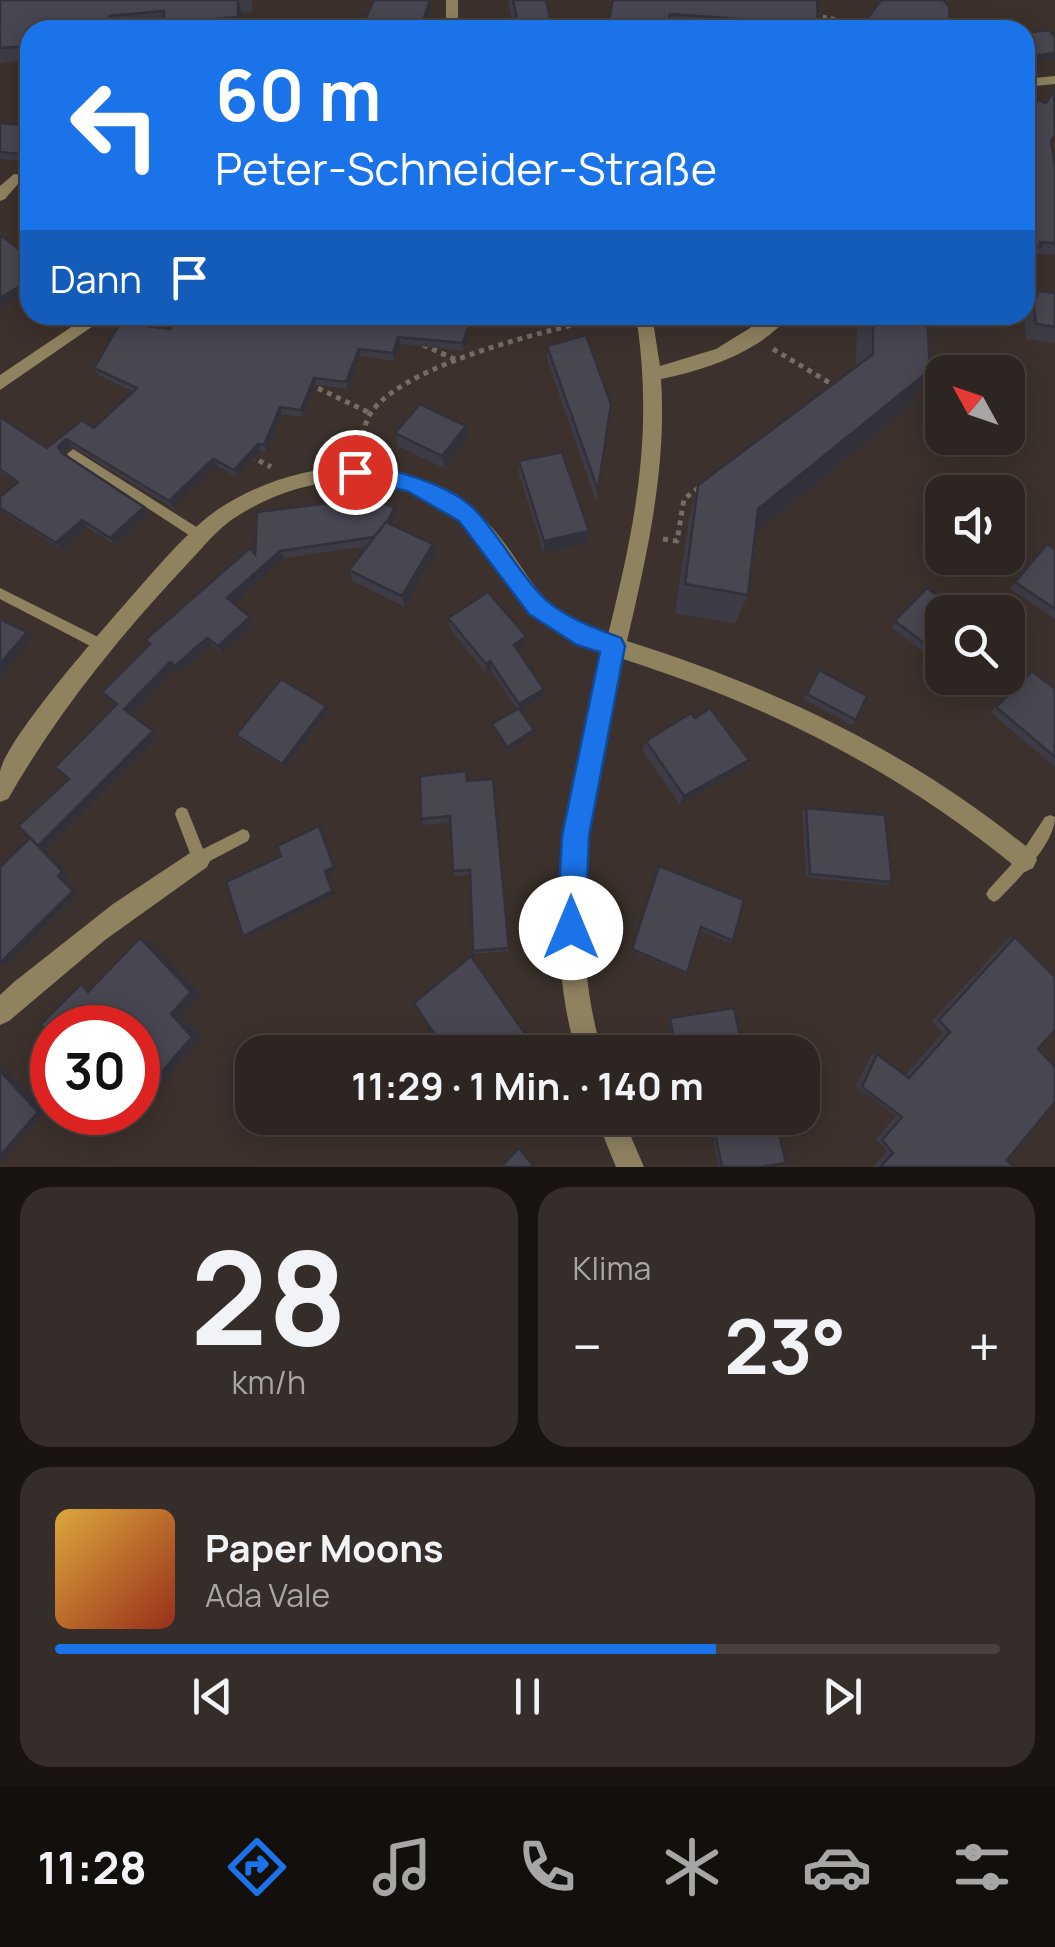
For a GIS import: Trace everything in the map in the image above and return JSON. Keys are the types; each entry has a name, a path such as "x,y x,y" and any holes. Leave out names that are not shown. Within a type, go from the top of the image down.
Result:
{"street":[{"path":"0,196 14,179 20,180"},
{"path":"0,384 86,325"},
{"path":"586,1035 573,962 570,896 575,836 640,535 653,441 654,374 646,325"},
{"path":"654,374 705,363 769,325"},
{"path":"2,784 103,646 202,537 239,504 296,480 355,472 384,475 414,485 467,514 537,606 585,637 748,692 864,747 922,779 976,816 1025,860"},
{"path":"0,1012 44,970 134,901 199,859"},
{"path":"617,1135 630,1167"}],"lane":[{"path":"73,454 202,537"},
{"path":"0,593 103,646"},
{"path":"182,814 199,859 243,836"},
{"path":"994,894 1025,860 1050,822"}],"path":[{"path":"809,14 830,18"},
{"path":"608,20 630,17"},
{"path":"1035,296 1040,296"},
{"path":"184,325 194,330"},
{"path":"355,472 370,413 386,396 459,361 573,325"},
{"path":"408,338 459,361"},
{"path":"752,338 834,386 820,397"},
{"path":"304,382 370,413"},
{"path":"247,455 296,480"},
{"path":"640,535 677,542 684,499 714,476"}],"building":[{"path":"0,0 238,0 238,17 163,20 164,11 110,16 109,20 20,20 20,47 0,48"},
{"path":"374,0 430,0 423,20 365,20"},
{"path":"513,0 546,0 551,20 517,20"},
{"path":"613,0 817,0 818,20 670,14 669,19 609,20"},
{"path":"881,0 943,0 949,6 950,20 866,20"},
{"path":"1049,30 1055,37 1055,53 1035,56 1035,32"},
{"path":"1054,91 1055,135 1051,141 1055,243 1040,242 1041,247 1035,246 1035,100 1046,103"},
{"path":"0,123 20,125 20,154 0,152"},
{"path":"0,238 20,250 20,286 0,298"},
{"path":"1038,291 1055,293 1055,327 1036,324"},
{"path":"119,325 171,329 173,325 469,325 463,343 398,337 393,353 359,349 346,382 314,378 301,410 280,407 264,445 258,444 234,470 213,459 169,501 66,439 58,447 62,453 144,507 110,538 82,520 56,543 0,508 0,497 18,482 0,469 0,417 47,448 82,420 94,428 137,388 94,368"},
{"path":"873,325 928,325 929,355 925,355 925,374 758,509 748,595 685,584 698,485 873,354"},
{"path":"586,335 611,404 598,490 547,346"},
{"path":"420,404 466,426 442,456 395,433"},
{"path":"562,452 589,531 544,541 519,461"},
{"path":"350,494 395,507 374,537 280,551 227,598 250,617 218,646 207,638 175,666 170,662 124,709 153,731 38,846 18,826 69,779 55,767 117,704 102,692 150,644 145,640 250,548 255,554 257,512 346,501"},
{"path":"386,522 433,544 402,596 349,570"},
{"path":"1047,544 1055,549 1055,609 1015,582 1025,575"},
{"path":"927,588 937,595 925,595 925,644 895,621"},
{"path":"488,592 526,636 514,645 544,689 519,704 490,661 486,664 448,618"},
{"path":"0,619 27,632 0,664"},
{"path":"819,670 867,696 856,720 807,694"},
{"path":"1032,671 1055,689 1055,757 996,707 1008,695 1025,695 1025,678"},
{"path":"281,679 326,706 282,764 236,735"},
{"path":"519,708 534,730 507,747 492,724"},
{"path":"710,708 749,760 684,796 646,741 691,713 695,718"},
{"path":"466,771 467,781 493,779 509,948 473,951 470,870 453,871 450,816 421,819 420,776"},
{"path":"806,808 885,815 892,882 810,874"},
{"path":"319,826 334,867 325,871 332,891 243,936 226,882 281,856 277,846"},
{"path":"30,838 62,871 58,876 73,891 0,963 0,867"},
{"path":"659,866 744,900 733,941 701,927 687,973 632,949"},
{"path":"1015,937 1055,977 1055,1030 1038,1049 1055,1067 1055,1102 1007,1160 1013,1167 880,1167 893,1153 882,1140 902,1117 862,1087 877,1054 909,1078 950,1032 939,1020"},
{"path":"140,938 191,992 171,1014 192,1037 160,1074 160,1005 60,1005 81,984 88,992"},
{"path":"471,956 526,1035 435,1035 414,1003"},
{"path":"734,1008 740,1035 673,1035 670,1018"},
{"path":"0,1071 30,1103 30,1121 0,1156"},
{"path":"715,1135 779,1135 786,1163 722,1167"},
{"path":"519,1148 534,1167 501,1167"}],"route":[{"path":"355,472 384,475 414,485 467,514 537,606 562,625 613,646 575,836 571,928"}]}
